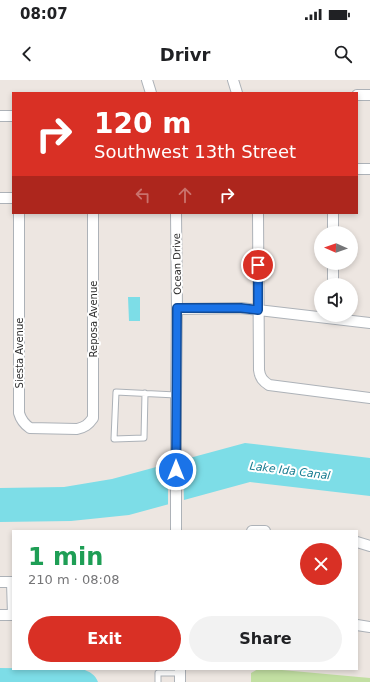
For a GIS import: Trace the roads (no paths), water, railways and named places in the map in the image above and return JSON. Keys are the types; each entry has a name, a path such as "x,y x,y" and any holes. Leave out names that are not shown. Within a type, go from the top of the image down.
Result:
{"street":[{"path":"147,80 151,92"},
{"path":"233,80 237,92"},
{"path":"358,95 370,95"},
{"path":"0,116 12,116"},
{"path":"358,169 370,169"},
{"path":"0,198 12,198"},
{"name":"Siesta Avenue","path":"19,214 19,413 24,424 30,428 77,429 84,428 89,424"},
{"name":"Reposa Avenue","path":"89,424 92,418 93,214"},
{"name":"Ocean Drive","path":"176,214 176,530"},
{"path":"258,214 258,370 260,376 264,382 269,385 370,398"},
{"path":"333,214 333,226"},
{"path":"177,308 241,308 314,315"},
{"path":"358,322 370,324"},
{"path":"358,542 370,546"},
{"path":"0,582 12,582"},
{"path":"0,615 12,614"},
{"path":"358,626 370,627"}],"lane":[{"path":"145,393 144,438 114,439 116,392 145,393 176,395"},
{"path":"158,682 158,673 180,675"}],"water":[{"path":"128,297 140,297 140,321 129,321"},
{"name":"Lake Ida Canal","path":"245,443 370,458 370,496 250,482 129,515 71,521 0,522 0,488 64,487 112,479"},
{"path":"0,668 12,668 12,670 84,670 92,674 98,682 0,682"}]}
